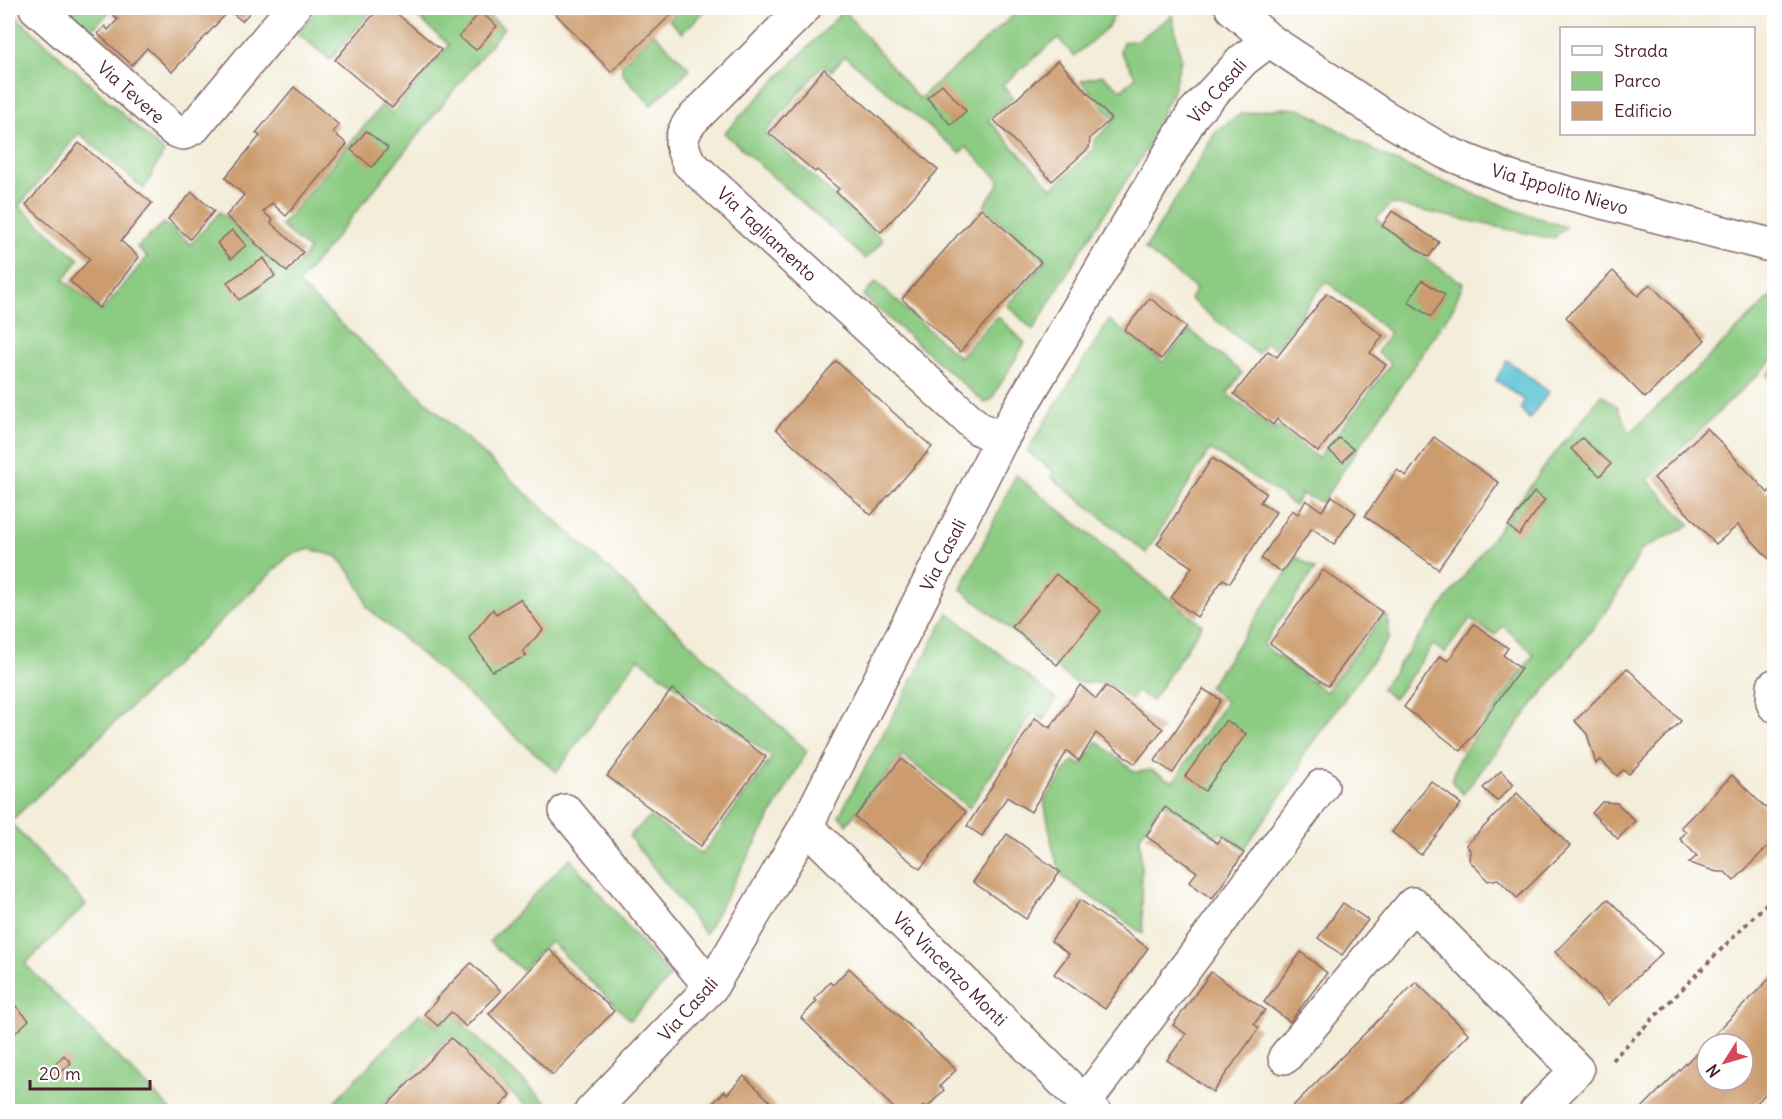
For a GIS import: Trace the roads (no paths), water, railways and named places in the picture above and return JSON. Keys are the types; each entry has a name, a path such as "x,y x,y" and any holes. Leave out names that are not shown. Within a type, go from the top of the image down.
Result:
{"street":[{"name":"Via Tevere","path":"36,8 174,130 183,134 194,127 292,8"},
{"name":"Via Tagliamento","path":"804,8 690,122 682,135 682,147 689,163 978,428 1001,440"},
{"path":"1232,8 1269,40"},
{"name":"Via Casali","path":"591,1112 711,987 806,826 1001,440 1193,114 1243,60 1269,40"},
{"name":"Via Ippolito Nievo","path":"1269,40 1383,116 1445,152 1513,179 1774,246"},
{"path":"1774,686 1774,705"},
{"path":"1084,1101 1315,781"},
{"path":"566,811 711,987"},
{"name":"Via Vincenzo Monti","path":"806,826 1084,1101"},
{"path":"1285,1057 1413,904 1577,1070 1536,1112"}],"water":[{"path":"1507,360 1549,392 1529,419 1521,409 1524,400 1496,380"}]}
